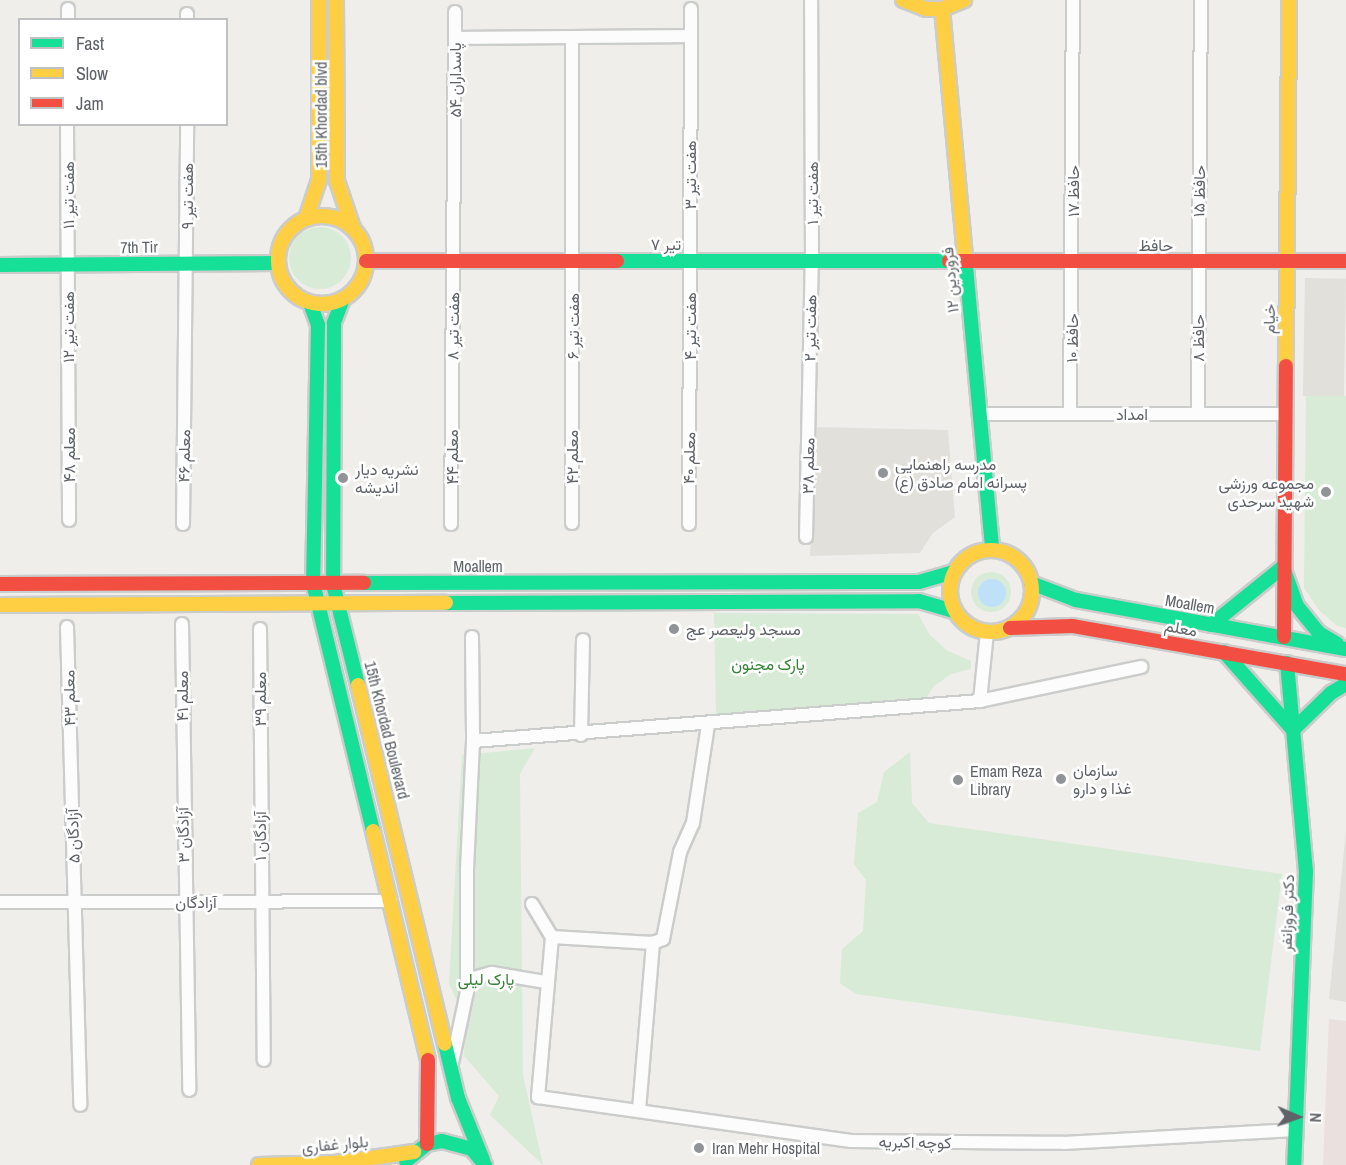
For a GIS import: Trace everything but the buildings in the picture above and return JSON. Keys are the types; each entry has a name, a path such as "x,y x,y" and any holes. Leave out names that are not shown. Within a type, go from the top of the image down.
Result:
{"main road":[{"path":"319,0 319,180 306,219 282,240 278,262 284,284 310,303 318,325 313,583 429,1065 427,1144"},
{"name":"15th Khordad blvd","path":"336,0 338,181 353,228"},
{"path":"903,0 926,9 942,9 964,0"},
{"name":"خیام","path":"1284,638 1289,0"},
{"name":"۱۲ فروردین","path":"942,9 992,549"},
{"path":"306,219 332,217 353,228 360,238 366,261 360,283 344,299 310,303"},
{"name":"۷ تیر","path":"366,261 965,262"},
{"name":"حافظ","path":"965,262 1346,261"},
{"name":"7th Tir","path":"0,265 278,262"},
{"name":"15th Khordad Boulevard","path":"344,299 334,323 333,584 458,1098 484,1163"},
{"path":"992,549 1017,559 1031,583 1031,604 1023,618 1010,628 987,632 964,624 954,611 949,596 955,572 971,554 992,549"},
{"path":"1211,625 1283,567 1297,606 1319,633 1345,648"},
{"name":"Moallem","path":"0,584 920,582 955,572"},
{"name":"Moallem","path":"1031,583 1076,600 1345,648"},
{"path":"0,605 919,601 954,611"},
{"name":"معلم","path":"1010,628 1073,626 1346,674"},
{"path":"1224,652 1293,730 1331,693 1346,684"},
{"name":"دکتر فروزانفر","path":"1287,663 1306,871 1294,1165"},
{"path":"404,1165 414,1152 427,1144 458,1143 484,1163"},
{"name":"بلوار غفاری","path":"259,1165 338,1164 414,1152"}],"street":[{"name":"هفت تیر ۱","path":"810,0 812,261"},
{"name":"حافظ ۱۷","path":"1073,0 1073,262"},
{"name":"حافظ ۱۵","path":"1199,261 1201,0"},
{"name":"هفت تیر ۳","path":"689,260 691,9"},
{"name":"پاسداران ۵۴","path":"454,261 455,12"},
{"path":"455,38 690,36"},
{"name":"هفت تیر ۶","path":"572,37 572,390"},
{"name":"هفت تیر ۱۱","path":"68,126 68,265"},
{"name":"هفت تیر ۹","path":"186,389 187,127"},
{"name":"هفت تیر ۴","path":"689,260 690,393"},
{"name":"هفت تیر ۸","path":"452,390 454,261"},
{"name":"هفت تیر ۲","path":"809,395 812,261"},
{"name":"حافظ ۸","path":"1198,414 1199,261"},
{"name":"حافظ ۱۰","path":"1070,414 1073,262"},
{"name":"هفت تیر ۱۲","path":"68,265 68,390"},
{"name":"معلم ۴۶","path":"183,524 186,389"},
{"name":"معلم ۴۸","path":"68,390 69,520"},
{"name":"معلم ۴۴","path":"451,524 452,390"},
{"name":"معلم ۴۲","path":"572,390 572,524"},
{"name":"معلم ۴۰","path":"688,524 690,393"},
{"name":"معلم ۳۸","path":"806,537 809,395"},
{"name":"امداد","path":"979,414 1285,414"},
{"name":"معلم ۴۱","path":"182,624 182,767"},
{"name":"معلم ۴۳","path":"68,627 71,769"},
{"name":"معلم ۳۹","path":"260,628 260,770"},
{"path":"980,702 987,632"},
{"path":"451,1067 467,980 473,741 472,637"},
{"path":"581,735 584,640"},
{"path":"473,741 581,735 980,702 1141,667"},
{"path":"552,937 653,943 663,939 667,933 680,852 693,823 708,724"},
{"name":"آزادگان ۳","path":"182,767 189,1090"},
{"name":"آزادگان ۵","path":"71,769 80,1106"},
{"name":"آزادگان ۱","path":"260,770 260,902 264,1060"},
{"name":"آزادگان","path":"0,902 391,901"},
{"path":"467,980 492,974 546,982 552,937 531,904"},
{"path":"639,1110 653,943"},
{"name":"کوچه اکبریه","path":"546,982 538,1097 850,1141 1064,1143 1295,1130"}],"shaded area":[{"path":"1305,278 1346,279 1344,397 1303,396"},
{"name":"مدرسه راهنمایی پسرانه امام صادق (ع)","path":"817,427 948,430 955,517 933,533 920,553 810,556"},
{"path":"1346,831 1346,1002 1329,999"},
{"path":"1329,1019 1346,1021 1346,1165 1323,1165"}],"green space":[{"path":"314,227 326,227 342,236 349,246 351,258 349,270 342,280 326,289 314,289 303,284 294,275 289,264 289,252 294,241 303,232"},
{"name":"مجموعه ورزشی شهید سرحدی","path":"1306,396 1346,396 1346,628 1337,626 1319,610 1304,588"},
{"path":"991,572 999,573 1005,578 1010,584 1010,600 1005,606 999,611 991,612 983,611 977,606 972,600 971,592 972,584 977,578 983,573"},
{"name":"پارک مجنون","path":"714,613 918,614 930,635 948,651 971,661 971,669 951,674 934,686 923,703 716,718"},
{"name":"پارک لیلی","path":"535,748 520,774 523,1075 543,1165 490,1115 499,1096 464,1056 466,1020 449,984 462,755"},
{"path":"910,752 912,803 929,823 1282,874 1260,1051 856,994 840,983 842,949 863,931 866,880 854,864 858,813 877,802 884,772"}],"water":[{"path":"992,579 1002,583 1006,593 1002,603 992,607 982,603 978,593 982,583"}],"traffic: fast":[{"path":"965,256 992,549"},
{"path":"617,261 949,261"},
{"path":"0,265 278,263"},
{"path":"343,299 334,323 333,584 358,685"},
{"path":"310,303 318,325 313,583 373,831"},
{"path":"1211,625 1283,567 1297,606 1319,633 1337,644"},
{"path":"364,583 919,582 955,572"},
{"path":"1031,583 1076,600 1346,649"},
{"path":"446,603 919,601 954,611"},
{"path":"1224,652 1293,730 1331,693 1346,684"},
{"path":"1287,663 1306,871 1294,1165"},
{"path":"445,1044 458,1098 483,1160"},
{"path":"406,1161 427,1144 442,1141 472,1149 485,1165"}],"traffic: slow":[{"path":"306,219 319,180 319,0"},
{"path":"336,0 337,181 353,228"},
{"path":"903,0 926,9 942,9 964,0"},
{"path":"1286,366 1289,0"},
{"path":"942,9 965,256"},
{"path":"322,216 347,223 359,235 366,260 359,285 347,297 322,304 297,297 285,285 278,260 285,235 297,223 322,216"},
{"path":"991,550 1007,553 1020,562 1029,575 1032,591 1029,607 1020,620 1007,629 991,632 975,629 962,620 953,607 950,591 953,575 962,562 975,553 991,550"},
{"path":"0,605 446,603"},
{"path":"358,685 445,1044"},
{"path":"373,831 428,1060"},
{"path":"259,1165 335,1163 414,1152"}],"traffic: jam":[{"path":"366,261 617,261"},
{"path":"949,261 1346,261"},
{"path":"1284,637 1286,366"},
{"path":"0,584 364,583"},
{"path":"1010,628 1073,626 1346,674"},
{"path":"427,1144 428,1060"}],"place":[{"name":"مدرسه راهنمایی پسرانه امام صادق (ع)","path":"883,473"},
{"name":"نشریه دیار اندیشه","path":"343,478"},
{"name":"مجموعه ورزشی شهید سرحدی","path":"1326,492"},
{"name":"مسجد ولیعصر عج","path":"674,629"},
{"name":"سازمان غذا و دارو","path":"1061,779"},
{"name":"Emam Reza Library","path":"958,780"},
{"name":"Iran Mehr Hospital","path":"699,1148"}]}
